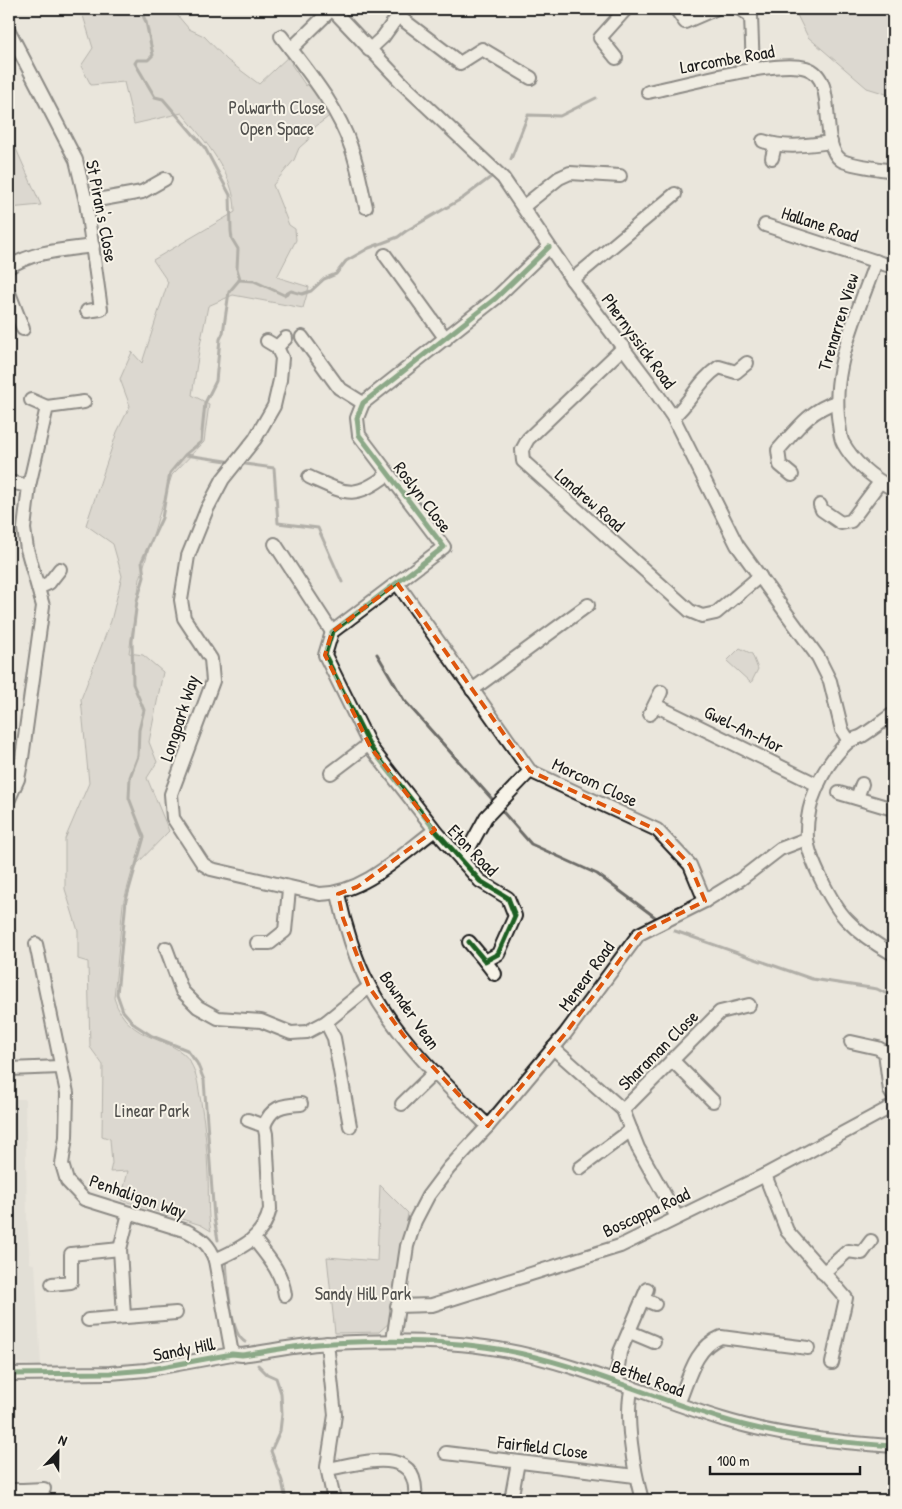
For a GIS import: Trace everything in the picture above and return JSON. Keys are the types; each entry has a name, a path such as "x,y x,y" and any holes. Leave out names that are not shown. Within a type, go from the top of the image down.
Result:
{"street":[{"path":"291,49 332,9"},
{"name":"Phernyssick Road","path":"332,9 369,50 503,178 524,206 572,280 624,347 673,417 737,545 818,657 830,681 842,730 849,741"},
{"path":"616,58 600,38 626,9"},
{"path":"676,9 684,22 715,9"},
{"path":"740,9 751,16 753,70"},
{"path":"369,50 383,37 400,12 460,63 482,49 530,78"},
{"name":"St Piran's Close","path":"9,30 76,160 86,202 101,309 87,311"},
{"path":"280,36 318,84 342,126 351,147 366,206"},
{"name":"Larcombe Road","path":"648,92 753,70 796,66 808,68 818,76 826,95 831,142 837,157 845,162 893,171"},
{"path":"772,158 769,143 803,146 831,142"},
{"path":"524,206 559,178 570,173 620,176"},
{"path":"86,202 142,192 167,177"},
{"path":"572,280 675,194"},
{"name":"Hallane Road","path":"765,224 893,267"},
{"path":"9,267 19,261 44,252 93,246"},
{"path":"302,337 339,388 363,404 496,298 549,247"},
{"path":"385,255 446,339"},
{"name":"Trenarren View","path":"876,261 838,372 836,402 842,441 858,464 880,482 893,489"},
{"path":"9,293 23,329"},
{"name":"Longpark Way","path":"286,338 272,344 282,358 280,380 274,406 254,440 223,478 207,509 188,556 181,600 184,618 211,659 213,681 171,794 172,818 203,864 220,873 320,894 338,894"},
{"name":"Landrew Road","path":"624,347 528,439 522,450 523,461 690,611 702,616 716,613 760,576"},
{"path":"673,417 685,408 708,374 719,367 736,372 747,363"},
{"path":"31,400 47,407 84,402"},
{"path":"792,475 780,465 778,450 811,414 822,406 836,402"},
{"name":"Roslyn Close","path":"332,632 444,547 359,435 357,418 363,404"},
{"path":"9,799 18,779 43,606 27,549 24,529 29,486 47,407"},
{"path":"309,478 325,478 345,492 360,492 388,474"},
{"path":"9,482 29,486"},
{"path":"820,504 822,510 841,523 851,521 880,482"},
{"path":"275,544 332,632 325,655 369,744 435,830 358,887 338,894"},
{"path":"38,588 48,583 60,569"},
{"name":"Morcom Close","path":"396,583 530,771 657,830 690,865 706,901"},
{"path":"472,690 588,605"},
{"name":"Gwel-An-Mor","path":"661,692 652,710 818,785"},
{"path":"893,714 860,737 849,741 826,770 818,785 810,809 806,839 816,868 835,905 859,930 893,954"},
{"path":"331,772 369,744"},
{"path":"462,861 486,817 530,771"},
{"path":"857,798 862,784"},
{"path":"839,793 893,809"},
{"name":"Eton Road","path":"435,830 480,882 508,898 515,916 498,954 485,962"},
{"name":"Menear Road","path":"393,1341 407,1246 415,1221 428,1196 449,1168 488,1126 553,1048 639,934 706,901 741,878 780,848 806,839"},
{"path":"257,943 270,943 285,931 289,888"},
{"name":"Bownder Vean","path":"338,894 343,918 369,987 404,1036 434,1072 488,1126"},
{"path":"469,942 495,974"},
{"name":"Penhaligon Way","path":"36,944 60,1067 67,1093 66,1137 62,1164 67,1181 84,1199 187,1231 200,1238 210,1247 215,1260 232,1354"},
{"path":"166,948 182,991 198,1007 218,1018 261,1021 291,1033 307,1032 326,1022 369,987"},
{"name":"Sharaman Close","path":"553,1048 623,1110 720,1012 749,1005"},
{"path":"326,1022 334,1038 350,1126"},
{"path":"851,1042 878,1048 885,1052 890,1091 893,1096"},
{"path":"672,1060 713,1101"},
{"path":"9,1069 60,1067"},
{"path":"402,1104 434,1072"},
{"path":"215,1260 234,1253 254,1239 264,1228 270,1209 264,1126 269,1115 279,1107 301,1104"},
{"name":"Boscoppa Road","path":"397,1306 432,1305 620,1246 765,1175 893,1106"},
{"path":"623,1110 638,1148 677,1217"},
{"path":"248,1120 264,1126"},
{"path":"580,1168 631,1130"},
{"path":"765,1175 787,1231 846,1298 832,1363"},
{"path":"124,1316 120,1249 129,1213"},
{"path":"254,1239 276,1267 284,1282 286,1295"},
{"path":"823,1273 848,1250 862,1253 871,1241"},
{"path":"52,1284 71,1282 71,1254 120,1249"},
{"path":"614,1380 620,1352 648,1297"},
{"path":"88,1320 176,1313"},
{"path":"630,1332 654,1342"},
{"path":"678,1404 700,1351 708,1342 721,1337 802,1351"},
{"name":"Sandy Hill","path":"9,1374 110,1373 146,1370 232,1354 242,1355 327,1343 393,1341"},
{"name":"Bethel Road","path":"393,1341 497,1349 545,1359 614,1380 723,1420 774,1433 893,1446"},
{"path":"327,1343 335,1415 328,1469 334,1500"},
{"path":"632,1387 629,1400 635,1476 642,1500"},
{"name":"Fairfield Close","path":"446,1453 635,1476"},
{"path":"328,1469 390,1460 404,1465 411,1472 416,1483 415,1500"},
{"path":"511,1500 518,1462"},
{"path":"9,1490 23,1495 44,1489"}],"highlighted area":[{"path":"397,583 530,771 657,830 690,865 705,901 639,934 565,1034 488,1126 404,1036 369,987 343,918 338,894 357,887 435,830 371,748 325,655 332,632"}],"shaded area":[{"path":"9,1099 25,1099 27,1219 30,1263 35,1265 41,1366 9,1362"}],"green space":[{"path":"81,9 172,9 189,29 204,36 227,60 259,84 290,55 295,61 291,64 306,86 312,82 332,114 315,127 308,140 299,148 294,160 273,185 289,225 295,229 296,240 277,277 309,287 303,308 233,295 208,306 192,395 209,404 204,442 172,475 140,579 129,653 143,655 163,672 149,742 157,762 147,778 169,831 133,868 123,904 114,998 121,1013 130,1024 140,1032 183,1053 195,1072 205,1129 211,1231 201,1225 121,1200 128,1171 110,1172 112,1163 110,1139 102,1136 103,1065 90,1047 88,962 78,959 78,931 65,889 65,839 89,783 81,699 111,621 122,576 113,544 86,525 117,432 130,406 120,379 132,352 142,363 168,282 153,260 235,212 234,198 230,184 217,159 182,113 134,124 124,82 91,85 81,66 93,48"},
{"path":"794,9 893,9 893,96 867,88 808,37"},
{"path":"9,133 41,205 9,208"},
{"path":"740,648 752,654 758,669 751,683 727,661"},
{"name":"Sandy Hill Park","path":"380,1185 408,1213 390,1322 379,1332 335,1333 327,1257 377,1261"}],"waterway":[{"path":"140,9 146,22 153,55 148,60 137,60 135,63 155,97 163,99 205,148 230,195 231,231 232,239 238,249 237,269 240,279 229,292 223,333 220,339 216,381 205,403 201,442 185,455 170,473 162,518 142,561 144,577 137,601 132,641 133,684 144,710 139,730 138,756 130,777 129,798 144,837 126,900 117,994 123,1011 135,1025 152,1036 187,1050 197,1063 204,1080 214,1218 218,1240"},
{"path":"511,159 528,115 560,116 596,98"},
{"path":"239,280 254,281 284,295 291,291 302,294 311,291 324,279 336,274 346,261 369,248 398,237 463,198 491,177"},
{"path":"186,455 227,461"},
{"path":"245,464 274,468 278,523 318,528 342,582"},
{"path":"377,654 404,700 492,799"},
{"path":"503,812 531,844 597,874 659,920"},
{"path":"675,931 812,979 877,989 893,997"},
{"path":"226,1262 232,1318 240,1337 245,1342"},
{"path":"258,1365 267,1374 276,1378 281,1393 282,1414 280,1431 271,1451 282,1481 286,1500"}],"cycle path":[{"path":"469,942 485,961 498,954 515,916 508,898 480,881 435,830 371,748 325,655 332,632 444,547 359,435 357,418 363,403 496,298 549,247"},
{"path":"9,1374 110,1373 146,1370 232,1354 242,1355 321,1344 394,1341 436,1342 498,1349 555,1362 694,1410 764,1430 828,1440 893,1446"}],"park label":[{"name":"Polwarth Close Open Space","path":"277,117"},
{"name":"Linear Park","path":"152,1110"}]}
